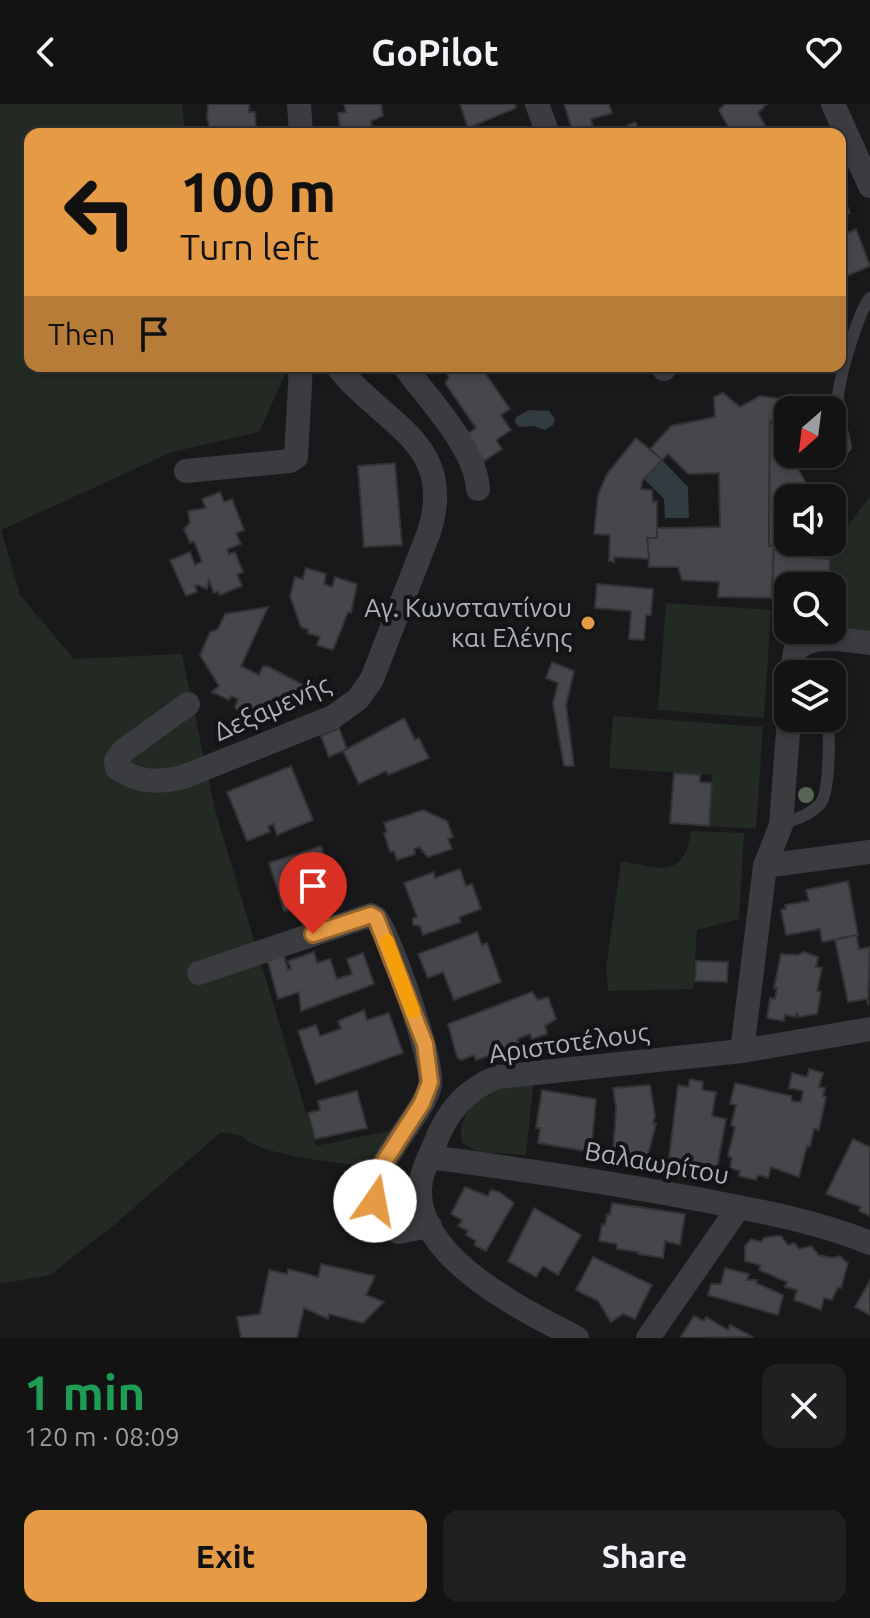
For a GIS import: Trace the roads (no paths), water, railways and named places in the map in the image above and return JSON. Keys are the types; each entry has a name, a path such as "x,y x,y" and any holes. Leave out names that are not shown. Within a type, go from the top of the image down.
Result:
{"street":[{"path":"299,104 301,128"},
{"path":"537,104 546,128"},
{"path":"833,104 844,128"},
{"path":"846,133 870,186"},
{"path":"186,471 290,461 296,457 301,372"},
{"name":"Δεξαμενής","path":"188,704 123,751 116,761 117,768 139,780 161,782 183,777 333,717 358,699 372,679 437,509 437,492 423,451 407,430 356,389 342,372"},
{"path":"408,372 470,456 478,489"},
{"path":"794,660 795,651 807,641 870,643"},
{"path":"742,1051 765,866 781,825 788,732"},
{"path":"765,866 870,852"},
{"path":"199,973 371,915 376,918 429,1059 429,1088 382,1165 375,1201 380,1217 393,1230 406,1232 430,1226"},
{"name":"Αριστοτέλους","path":"577,1338 471,1275 453,1261 430,1226 421,1183 443,1126 461,1099 480,1084 498,1077 742,1051 870,1029"},
{"name":"Βαλαωρίτου","path":"429,1157 593,1179 739,1207 824,1227 870,1243"},
{"path":"648,1338 739,1207"}],"lane":[{"path":"846,363 863,306 870,298"},
{"path":"838,396 844,372"},
{"path":"781,825 808,814 822,802 826,789 827,732"}],"place":[{"name":"Αγ. Κωνσταντίνου και Ελένης","path":"588,623"}]}
